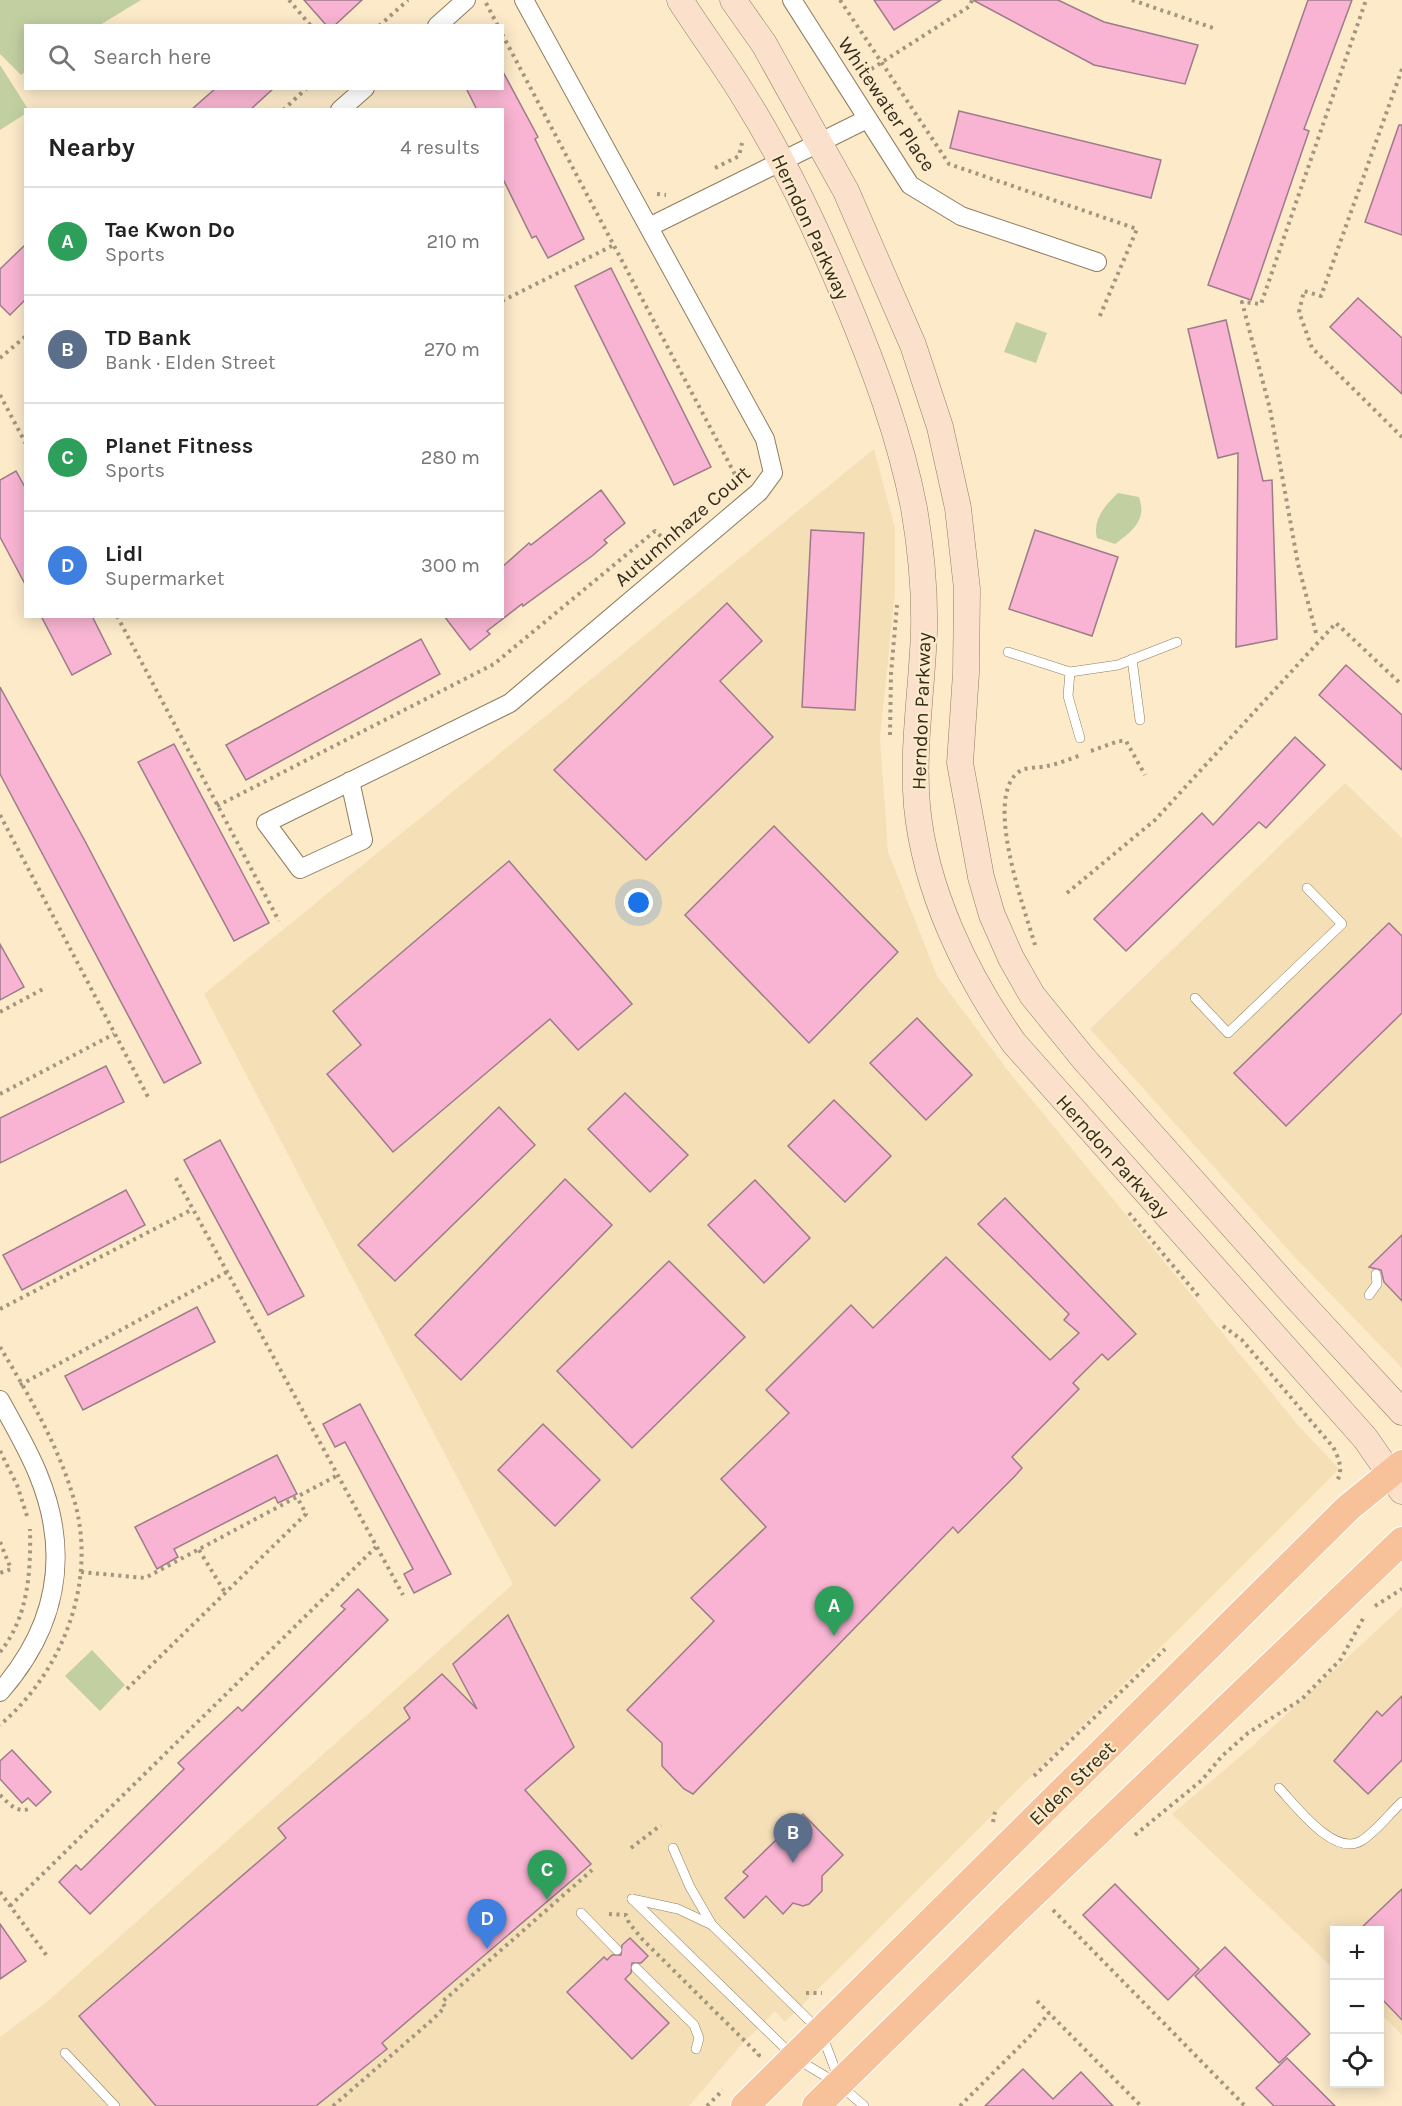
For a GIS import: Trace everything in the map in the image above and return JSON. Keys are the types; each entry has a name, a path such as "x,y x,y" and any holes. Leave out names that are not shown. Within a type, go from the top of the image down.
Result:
{"main road":[{"name":"Herndon Parkway","path":"680,0 745,98 782,161 825,248 886,405 904,465 918,538 924,594 924,633 917,716 918,807 935,886 954,938 969,970 989,1007 1035,1068 1398,1476"},
{"name":"Herndon Parkway","path":"733,0 764,44 846,191 897,305 927,385 948,463 964,548 967,589 966,673 960,763 981,877 992,915 1011,958 1032,995 1084,1059 1294,1296 1402,1412"},
{"name":"Elden Street","path":"745,2106 1348,1508 1398,1476"},
{"path":"816,2106 1009,1917 1402,1541"}],"street":[{"path":"439,24 466,0"},
{"name":"Autumnhaze Court","path":"350,782 363,840 300,869 266,823 510,703 759,492 773,473 765,439 524,0"},
{"name":"Whitewater Place","path":"792,0 910,185 961,216 1097,262"},
{"path":"342,108 362,90"},
{"path":"649,227 867,118"},
{"path":"0,1400 38,1472 51,1509 55,1528 56,1568 44,1623 28,1657 0,1692"}],"lane":[{"path":"1008,652 1070,672 1118,665 1177,642"},
{"path":"1132,659 1140,720"},
{"path":"1070,672 1068,696 1080,738"},
{"path":"1195,998 1228,1033 1342,924 1307,888"},
{"path":"1369,1295 1382,1284 1376,1274"},
{"path":"1280,1788 1318,1828 1333,1840 1344,1844 1353,1844 1362,1840 1402,1802"},
{"path":"673,1848 690,1887 712,1925 821,2032 840,2085"},
{"path":"712,1925 678,1909 632,1899 795,2058 840,2085 864,2106"},
{"path":"580,1913 617,1950"},
{"path":"636,1968 694,2025 699,2038 696,2049"},
{"path":"65,2053 115,2106"}],"path":[{"path":"289,0 309,24"},
{"path":"381,24 408,0"},
{"path":"484,0 497,24"},
{"path":"840,0 950,164 1137,229 1099,318"},
{"path":"865,73 970,6 972,0"},
{"path":"1132,0 1213,27"},
{"path":"1316,633 1298,564 1270,409 1242,302 1261,304 1366,0"},
{"path":"504,38 741,486"},
{"path":"1402,69 1321,296 1304,291 1299,312 1312,348 1402,437"},
{"path":"285,108 305,90"},
{"path":"707,173 739,156 744,136"},
{"path":"657,194 665,196 676,190"},
{"path":"504,300 614,245"},
{"path":"0,358 24,338"},
{"path":"0,395 24,440"},
{"path":"218,806 494,664 656,531 670,544"},
{"path":"118,618 279,921"},
{"path":"1067,893 1155,820 1336,623 1402,685"},
{"path":"1036,951 1005,828 1004,796 1009,782 1020,770 1047,766 1119,741 1126,741 1145,776"},
{"path":"0,815 148,1097"},
{"path":"0,1012 45,988"},
{"path":"0,1094 114,1034"},
{"path":"176,1178 403,1595"},
{"path":"0,1309 193,1209"},
{"path":"20,1385 227,1272"},
{"path":"1223,1326 1242,1341 1334,1447 1340,1459 1340,1478 1331,1488"},
{"path":"0,1451 17,1485 30,1526 31,1566 27,1591 18,1621 0,1652"},
{"path":"81,1572 146,1578 338,1475"},
{"path":"127,1689 306,1514 297,1497"},
{"path":"0,1542 12,1569 0,1574"},
{"path":"10,1906 376,1547"},
{"path":"199,1550 226,1594"},
{"path":"1222,1756 1248,1733 1302,1699 1341,1659 1368,1610 1402,1589"},
{"path":"1034,1776 1170,1644"},
{"path":"0,1795 17,1809 24,1811 32,1808"},
{"path":"631,1848 661,1825"},
{"path":"333,2106 432,2020 445,2007 442,2002 592,1870"},
{"path":"0,1892 47,1956"},
{"path":"1050,1908 1245,2106"},
{"path":"1037,2001 1141,2106"},
{"path":"960,2106 1030,2036 1049,2013"}],"shaded area":[{"path":"874,449 895,528 895,591 880,738 888,852 937,976 1009,1072 1297,1424 1339,1469 785,2022 775,2011 742,2044 689,2106 0,2106 0,2037 48,2001 513,1584 204,994"},
{"path":"1345,783 1402,838 1402,1368 1291,1253 1090,1029"},
{"path":"1402,1607 1402,2035 1384,2017 1384,1926 1330,1926 1330,1965 1172,1814 1248,1750"}],"green space":[{"path":"0,0 141,0 102,24 24,24 24,73 21,75 0,54"},
{"path":"0,65 27,108 24,108 24,115 0,130"},
{"path":"1016,322 1047,333 1036,363 1004,352"},
{"path":"1118,493 1139,497 1141,512 1140,519 1133,529 1115,544 1097,538 1096,525 1101,513"},
{"path":"92,1650 125,1685 100,1711 65,1676"}],"building":[{"path":"304,0 362,0 336,24 325,24"},
{"path":"874,0 941,0 894,30"},
{"path":"973,0 1058,0 1104,22 1198,45 1185,84 1094,65"},
{"path":"1308,0 1352,0 1304,129 1309,131 1251,300 1208,285"},
{"path":"504,74 538,137 535,139 584,239 548,258 536,236 532,238 504,181 504,108 476,108 467,90 504,90"},
{"path":"214,90 272,90 252,108 193,108"},
{"path":"959,111 1161,160 1151,198 950,148"},
{"path":"1399,125 1402,125 1402,235 1365,222"},
{"path":"24,246 24,301 10,315 0,305 0,269"},
{"path":"611,268 711,467 674,485 575,286"},
{"path":"1358,298 1402,338 1402,394 1330,327"},
{"path":"1226,320 1263,481 1272,480 1277,639 1236,647 1238,453 1218,458 1188,329"},
{"path":"16,471 24,485 24,582 0,537 0,480"},
{"path":"601,490 625,523 604,540 607,543 592,556 504,618 504,565 529,543 531,545"},
{"path":"811,530 864,533 855,710 802,707"},
{"path":"1035,530 1118,557 1092,636 1009,609"},
{"path":"727,603 762,641 720,681 773,737 646,860 554,770"},
{"path":"42,618 93,618 111,654 72,675"},
{"path":"446,618 504,618 487,631 490,634 470,650"},
{"path":"421,639 440,674 246,780 226,745"},
{"path":"1346,665 1402,715 1402,770 1319,695"},
{"path":"0,687 85,841 201,1063 164,1083 0,774"},
{"path":"1295,737 1325,765 1266,828 1259,822 1126,951 1094,919 1202,813 1213,825"},
{"path":"174,744 269,923 234,941 138,762"},
{"path":"774,826 898,952 809,1043 685,915"},
{"path":"509,861 632,1004 578,1050 550,1019 393,1152 327,1074 361,1045 333,1011"},
{"path":"1389,923 1402,936 1402,1013 1286,1126 1234,1073"},
{"path":"0,944 24,987 0,1000"},
{"path":"917,1018 972,1075 926,1120 870,1063"},
{"path":"106,1066 124,1102 0,1163 0,1118"},
{"path":"625,1093 688,1155 650,1192 588,1129"},
{"path":"834,1100 891,1156 845,1202 788,1146"},
{"path":"499,1107 535,1145 395,1281 358,1245"},
{"path":"220,1140 304,1296 268,1315 184,1160"},
{"path":"565,1179 612,1225 461,1380 415,1335"},
{"path":"755,1180 810,1238 764,1283 708,1225"},
{"path":"126,1190 145,1225 22,1290 3,1255"},
{"path":"1005,1198 1136,1334 1108,1360 1102,1354 1073,1383 1079,1389 1012,1457 1022,1468 1015,1476 958,1533 953,1527 693,1794 684,1789 662,1766 662,1743 627,1710 714,1621 691,1598 766,1527 721,1479 789,1413 766,1390 851,1305 873,1328 946,1257 1050,1360 1079,1333 1064,1320 1069,1314 978,1224"},
{"path":"1402,1235 1402,1301 1384,1282 1381,1270 1369,1267"},
{"path":"669,1261 745,1337 632,1448 557,1371"},
{"path":"197,1307 215,1342 83,1410 65,1376"},
{"path":"360,1404 451,1574 414,1593 404,1574 413,1569 345,1442 335,1447 323,1424"},
{"path":"543,1424 600,1480 555,1526 498,1470"},
{"path":"277,1455 297,1494 278,1503 275,1497 174,1549 178,1557 157,1569 135,1527"},
{"path":"358,1589 388,1620 90,1914 59,1882 76,1865 81,1870 184,1769 178,1763 238,1707 242,1711 345,1609 341,1606"},
{"path":"508,1615 574,1747 525,1790 591,1864 382,2043 387,2049 316,2106 156,2106 79,2016 286,1838 278,1828 410,1718 404,1708 442,1674 477,1709 453,1664"},
{"path":"1402,1696 1402,1760 1368,1794 1334,1761 1377,1711 1382,1716"},
{"path":"12,1750 51,1792 36,1806 28,1798 22,1803 0,1779 0,1761"},
{"path":"803,1814 843,1855 822,1876 822,1891 809,1904 803,1906 793,1903 783,1914 766,1896 744,1918 725,1898 748,1876 743,1872"},
{"path":"1115,1884 1199,1969 1168,2000 1083,1915"},
{"path":"1402,1889 1402,2020 1384,2001 1384,1926 1363,1926"},
{"path":"0,1924 26,1961 0,1979"},
{"path":"630,1938 648,1956 641,1963 632,1963 631,1973 625,1979 669,2023 632,2059 567,1992 604,1957 607,1960 612,1955 621,1955 622,1945"},
{"path":"1225,1947 1310,2034 1279,2063 1195,1976"},
{"path":"1287,2058 1335,2106 1274,2106 1256,2088"},
{"path":"1023,2069 1053,2099 1081,2072 1113,2106 985,2106"}],"place":[{"name":"Tae Kwon Do","path":"834,1636"},
{"name":"TD Bank","path":"793,1863"},
{"name":"Planet Fitness","path":"547,1900"},
{"name":"Lidl","path":"487,1949"}]}
